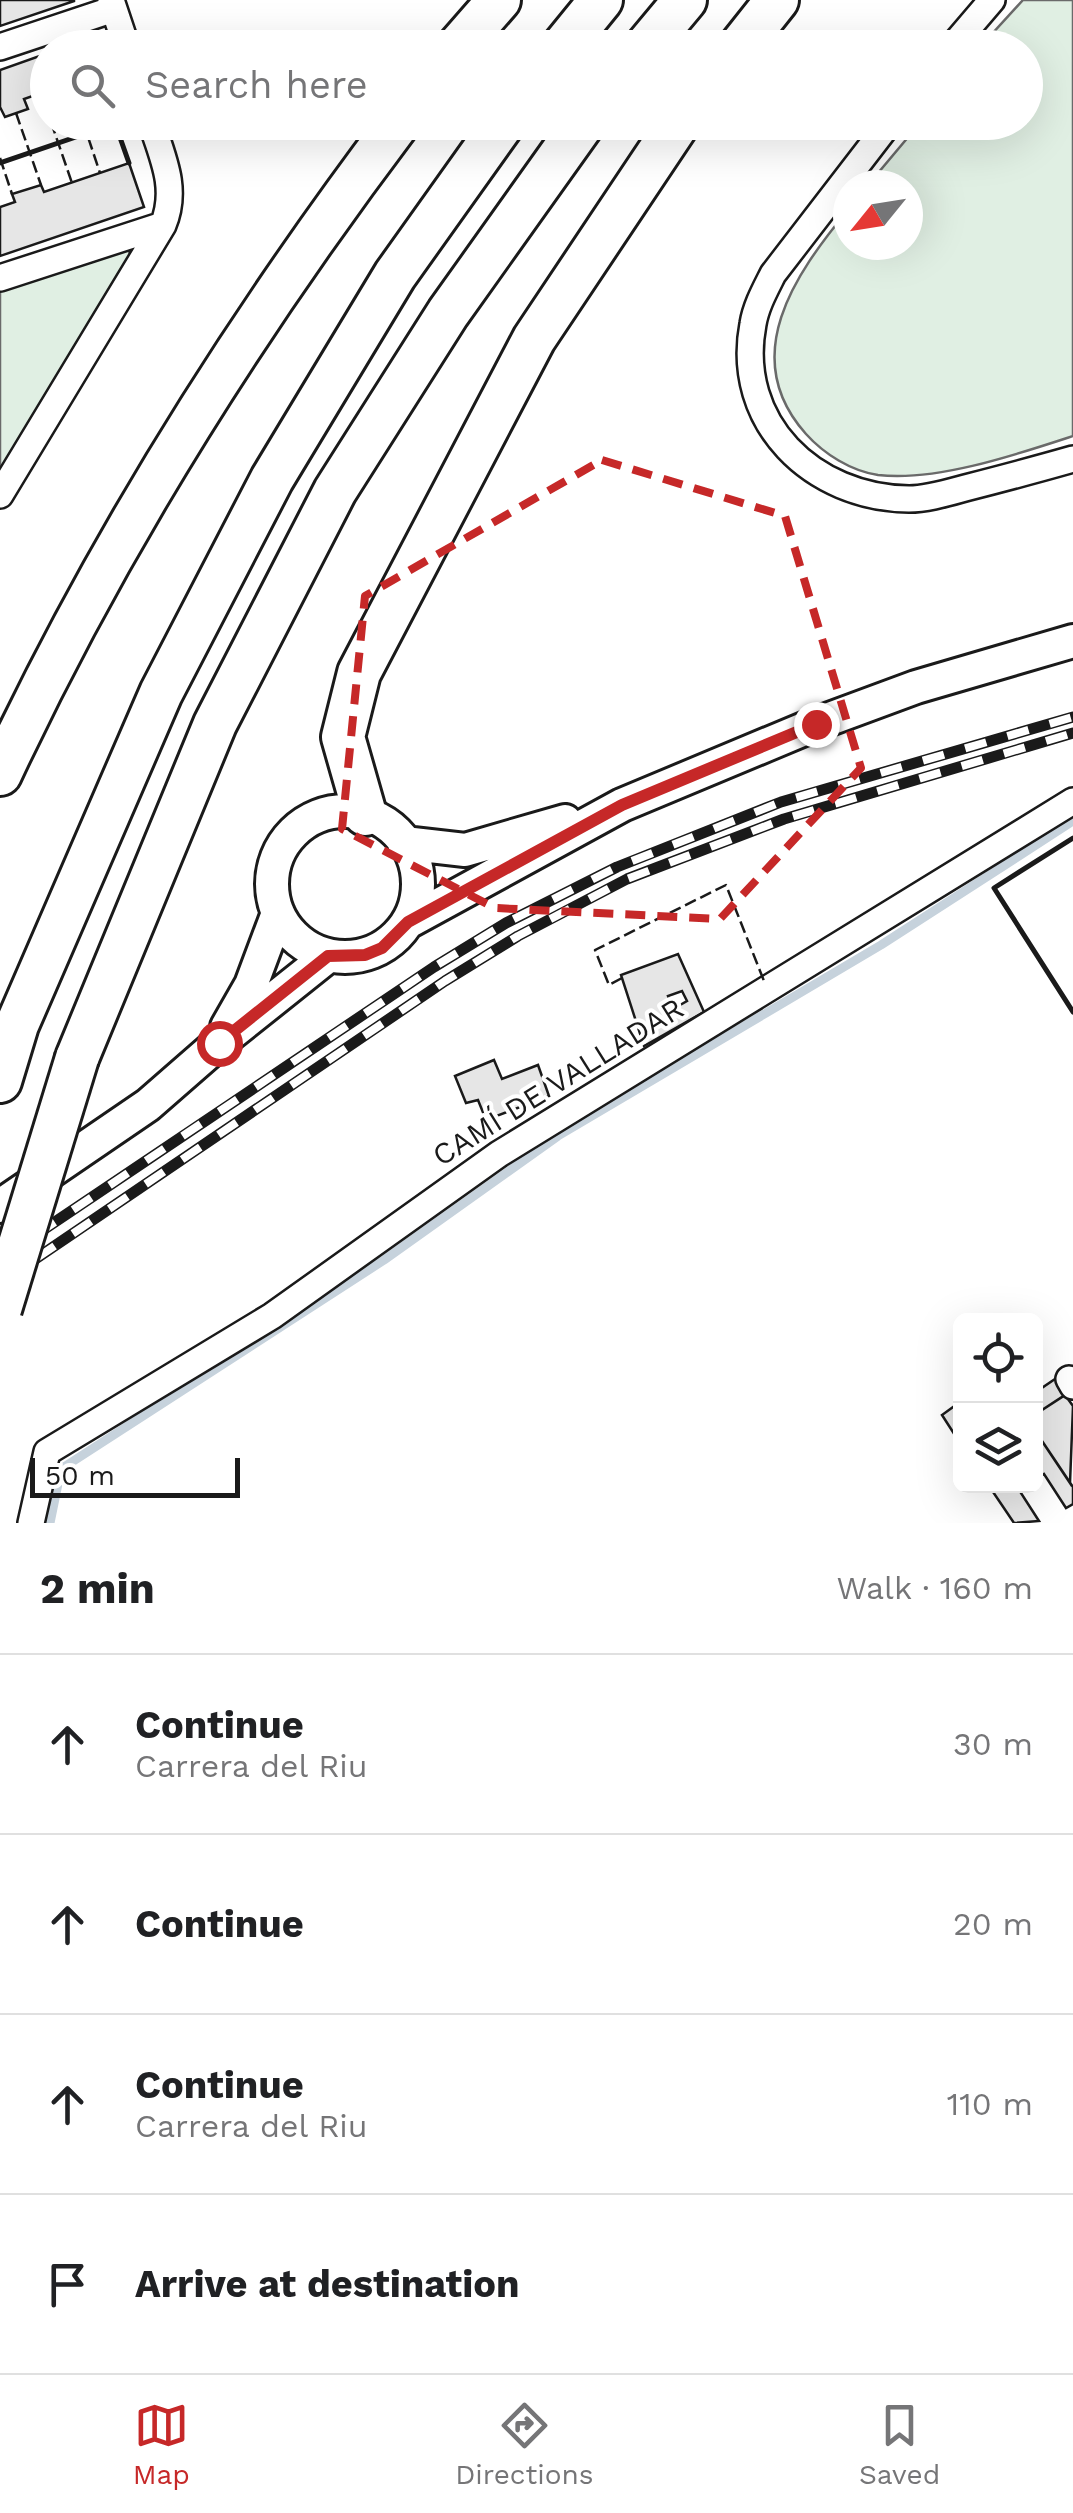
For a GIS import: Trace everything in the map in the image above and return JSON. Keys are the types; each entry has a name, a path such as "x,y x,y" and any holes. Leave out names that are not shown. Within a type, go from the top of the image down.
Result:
{"highway":[{"path":"473,30 499,0"},
{"path":"577,30 601,0"},
{"path":"661,30 685,0"},
{"path":"752,30 776,0"},
{"path":"0,774 30,709 172,449 323,223 385,140"},
{"path":"0,1081 17,1025 161,693 272,479 395,275 491,140"},
{"path":"0,1309 76,1058 215,724 336,492 448,313 571,140"},
{"path":"365,814 343,738 359,673 534,339 667,140"}],"street":[{"path":"966,30 992,0"},
{"path":"45,30 112,5 120,30"},
{"path":"0,47 30,36"},
{"path":"0,495 163,225 171,206 170,184 157,140"},
{"path":"876,140 773,274 761,298 750,353 760,402 774,431 795,457 821,478 848,490 881,497 913,499 1073,460"},
{"path":"0,278 163,225"},
{"path":"408,922 418,882 414,861 404,842 380,820 345,811 325,814 306,822 279,853 272,872 272,893 278,913 298,940 328,956 365,955 382,948 408,922 622,805 916,686 1073,641"},
{"name":"CAMÍ DE VALLADAR","path":"31,1523 47,1452 272,1316 499,1154 1073,801"},
{"path":"404,842 464,850 622,805"},
{"path":"219,1043 251,986 278,913"},
{"path":"0,1206 148,1105 328,956"}],"highlighted area":[{"path":"602,460 785,516 861,768 720,919 495,908 342,829 365,596"}],"green space":[{"path":"1023,0 1073,0 1073,436 951,470 901,476 858,470 813,441 786,405 776,376 775,346 781,317 809,261 833,229 833,260 923,260 923,170 881,170 906,140 1043,140 1043,30 996,30"},
{"path":"127,248 132,257 0,470 0,286"}],"building":[{"path":"0,0 74,0 74,1 0,26"},
{"path":"30,59 30,97 24,99 28,109 5,117 0,107 0,70"},
{"path":"129,163 144,207 0,256 0,207 15,202 12,194 41,185 44,192"},
{"path":"678,954 704,1012 644,1046 621,975","holes":["682,991 687,1001 673,1009 668,996"]},
{"path":"494,1060 502,1079 538,1065 549,1096 486,1120 478,1100 466,1103 455,1076"},
{"path":"1055,1379 1065,1395 1043,1409 1043,1387"},
{"path":"1065,1395 1073,1406 1070,1483 1043,1442 1043,1409"},
{"path":"953,1407 953,1432 942,1415"},
{"path":"1043,1442 1073,1487 1073,1504 1066,1508 1044,1474"},
{"path":"994,1493 1021,1493 1039,1521 1014,1523"}],"waterway":[{"path":"50,1523 61,1469 384,1260 558,1136 881,945 1073,821"}],"railway":[{"path":"0,1259 434,967 506,923 617,867 781,802 1073,717"},
{"path":"0,1283 445,981 518,936 627,879 784,819 1073,733"}],"fence":[{"path":"16,113 41,185"},
{"path":"57,140 72,183"},
{"path":"89,140 100,173"},
{"path":"0,158 12,194"},
{"path":"622,978 609,985 595,950 726,885 764,981 761,983"}],"wall":[{"path":"0,163 67,140"},
{"path":"121,140 129,163"},
{"path":"1073,838 994,888 1073,1012"}],"route":[{"path":"219,1043 328,956 347,958 382,948 408,922 622,805 816,724"}]}
